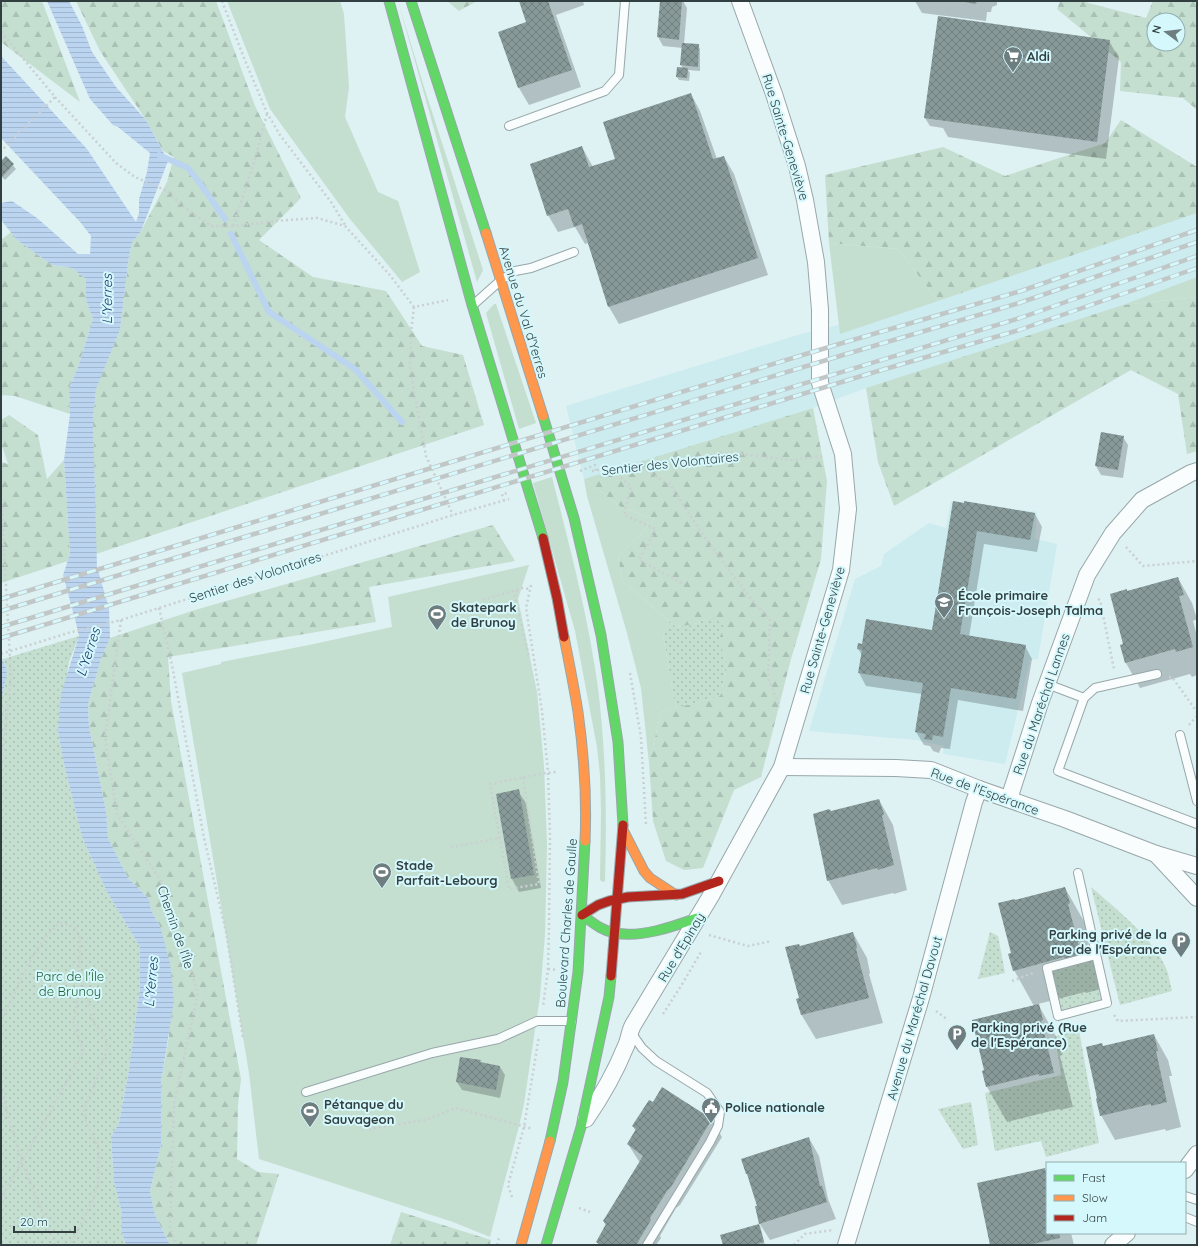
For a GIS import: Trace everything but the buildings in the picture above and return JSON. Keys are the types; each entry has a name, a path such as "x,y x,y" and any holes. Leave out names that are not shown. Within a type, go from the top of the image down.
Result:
{"main road":[{"path":"389,1 472,305"},
{"name":"Avenue du Val d'Yerres","path":"411,1 501,280 574,518 601,634 618,742 624,830"},
{"name":"Boulevard Charles de Gaulle","path":"472,305 543,539 557,598 578,712 584,764 586,817 584,876 578,972 572,1021 563,1082 550,1142 521,1245"},
{"path":"624,830 644,871 650,878 676,895"},
{"path":"546,1245 581,1127 609,997 624,830"},
{"path":"697,918 668,927 635,933 615,933 599,927 582,915 600,904 617,898 676,895 687,893 719,881"}],"street":[{"name":"Rue Sainte-Geneviève","path":"740,1 774,94 803,189 816,262 820,310 820,383 843,454 848,509 841,570 782,767"},
{"name":"Rue du Maréchal Lannes","path":"1009,799 1047,684 1087,575 1113,532 1142,500 1190,473 1197,471"},
{"name":"Rue de l'Espérance","path":"782,767 896,768 931,770 978,789 1009,799 1156,854 1197,866"},
{"name":"Rue d'Epinay","path":"581,1127 600,1098 626,1047 630,1031 741,845 782,767"},
{"name":"Avenue du Maréchal Davout","path":"846,1245 921,998 978,789"},
{"name":"Rue de l'Espérance","path":"1156,854 1197,898"},
{"path":"1186,1169 1197,1154"},
{"path":"1113,1245 1126,1234"}],"lane":[{"path":"509,126 605,91 619,75 625,1"},
{"path":"472,305 501,280 515,271 531,268 574,252"},
{"path":"1157,674 1095,688 1084,698 1058,771 1197,823"},
{"path":"1047,684 1084,698"},
{"path":"1180,735 1197,801"},
{"path":"1078,873 1096,955 1106,1003 1058,1016 1047,968 1096,955"},
{"path":"306,1092 432,1053 498,1038 537,1021 572,1021"},
{"path":"630,1031 642,1048 656,1062 706,1093 720,1112 718,1126 710,1142 647,1245"},
{"path":"1186,1196 1197,1200"},
{"path":"1186,1217 1197,1222"}],"path":[{"path":"222,1 267,113 280,135 331,202 345,226 389,274 414,307 411,332 410,369 426,456 453,515"},
{"path":"1,32 33,72 116,163 135,177 159,186 185,208 211,226 233,226 317,218 345,226"},
{"path":"1,151 56,97"},
{"path":"233,226 253,166 267,113"},
{"path":"414,307 449,300"},
{"name":"Sentier des Volontaires","path":"592,471 733,453 791,460 843,454"},
{"path":"581,476 580,471 595,465 596,471"},
{"path":"638,465 671,486 705,538 750,598 770,620 768,678 783,713 797,718"},
{"path":"609,468 631,486 624,515 656,529 639,560 682,583"},
{"path":"1,494 11,678 1,766"},
{"name":"Sentier des Volontaires","path":"1,654 68,633 121,620 453,515 509,499"},
{"path":"1113,532 1143,566 1197,561"},
{"path":"483,600 522,588 530,589 526,608 542,711 548,772 550,836 548,969 542,1020 524,1127 508,1185 512,1196 510,1203"},
{"path":"1081,589 1100,600 1117,683"},
{"path":"517,590 515,596 529,657"},
{"path":"159,608 172,665 204,838 226,932 243,1038"},
{"name":"Chemin de l'Île","path":"121,620 105,738 117,814 165,887 198,993 174,1103 170,1227 176,1245"},
{"path":"1157,674 1172,677 1197,712"},
{"path":"523,778 539,884 509,889 490,784 548,772 557,772"},
{"path":"450,847 500,838"},
{"path":"1,1020 34,955 47,935 60,923 74,926 80,938 77,1002 73,1024 84,1051 1,1199"},
{"path":"718,938 748,946 772,941"},
{"path":"1012,981 1047,968"},
{"path":"70,1245 94,1197 99,1179 99,1149 86,1122 84,1108 94,1086 107,1049 106,1038 93,1022 79,971"},
{"path":"1106,1003 1118,1021 1197,1017"},
{"path":"1,1087 22,1162 55,1245"},
{"path":"369,1129 425,1120 456,1108 519,1126"},
{"path":"794,1245 805,1234 851,1228"},
{"path":"497,1245 501,1231"}],"shaded area":[{"path":"1197,213 1197,282 866,388 813,408 584,479 566,406 801,334 938,301"},
{"name":"École primaire François-Joseph Talma","path":"951,501 1037,512 1035,539 1057,544 1038,659 1030,660 1005,764 943,754 944,746 917,740 809,731 855,579 881,566 884,554 929,523 946,528"}],"green space":[{"path":"1,1 42,1 80,102 1,42"},
{"path":"76,1 216,1 255,106 301,198 259,240 313,277 386,291 422,346 463,355 484,425 96,554 93,420 96,388 120,330 132,243 141,231 167,182 174,157 163,151 146,120 100,51"},
{"path":"227,1 340,1 344,14 349,87 345,117 378,192 398,201 420,272 402,282 350,219 270,109"},
{"path":"398,1 483,270 477,282"},
{"path":"447,1 477,1 459,11"},
{"path":"1060,1 1081,1 1146,18 1146,52 1186,52 1186,12 1148,12 1153,1 1197,1 1197,110 1183,98 1120,91 1121,62 1057,9"},
{"path":"1121,120 1197,167 1197,213 938,301 898,249 829,243 825,175 943,147 1005,176 1105,143"},
{"path":"11,232 17,240 52,265 72,268 86,279 86,300 93,319 78,367 69,388 70,414 15,396 1,395 1,240"},
{"path":"829,243 898,249 938,301 840,334"},
{"path":"1197,277 1197,297 1123,305"},
{"path":"1197,297 1197,451 1187,454 1178,394 1131,370 894,506 878,462 866,388 1123,305"},
{"path":"494,304 496,304 536,423 519,429 486,313"},
{"path":"813,408 827,481 821,559 791,659 761,777 734,790 703,868 684,870 666,861 653,821 649,763 661,712 720,696 727,668 711,617 692,625 676,627 622,580 618,556 654,519 621,507 584,479"},
{"path":"9,415 38,435 47,479 64,460 70,554 68,561 1,583 1,462 8,464 1,443 1,420"},
{"path":"552,477 583,604 597,681 602,731 606,806 606,856 605,881 603,882 600,880 601,812 600,775 597,747 575,631 533,483"},
{"path":"584,479 621,507 654,519 618,556 622,580 669,621 663,636 676,708 661,712 649,763 641,688 627,633 587,496"},
{"path":"493,525 515,561 369,587 376,622 168,657 171,701 241,1079 238,1105 237,1159 258,1172 279,1174 256,1245 170,1245 155,1215 150,1191 161,1145 161,1082 169,1036 160,926 151,910 149,899 128,878 108,838 106,811 89,727 88,704 101,659 110,638 195,610"},
{"name":"Stade Parfait-Lebourg","path":"529,565 518,599 537,692 544,766 547,845 545,934 540,996 524,1104 490,1237 453,1222 259,1159 249,1073 182,673 221,664 221,662 392,627 388,597"},
{"path":"711,617 727,626 719,638 727,668 720,696 676,708 663,636 669,621 676,627 692,625"},
{"name":"Parc de l'Île de Brunoy","path":"79,636 69,662 58,731 64,764 82,837 107,892 140,947 140,987 129,1070 119,1123 111,1137 114,1182 122,1213 122,1233 126,1245 1,1245 1,698 7,671 3,659"},
{"path":"1091,887 1133,924 1152,946 1166,968 1172,991 1120,1005"},
{"path":"990,932 998,936 1005,973 978,979"},
{"path":"1094,960 1103,1001 1060,1011 1052,971"},
{"path":"1079,1030 1099,1143 1046,1157 1041,1141 995,1151 985,1093 1061,1075 1055,1036"},
{"path":"971,1102 978,1145 963,1149 938,1109"},
{"path":"401,1212 491,1240 490,1245 390,1245"}],"water":[{"name":"L'Yerres","path":"47,1 69,1 82,26 92,52 116,87 146,120 168,161 141,231 132,243 120,330 96,389 93,420 97,567 109,608 110,638 101,659 88,704 89,727 106,811 108,838 128,878 149,899 151,910 160,926 170,963 174,1001 161,1082 161,1145 150,1191 155,1215 170,1245 126,1245 122,1233 122,1213 114,1182 111,1137 119,1123 129,1070 140,987 140,947 107,892 82,837 64,764 58,731 61,694 79,636 63,575 70,554 64,460 70,414 69,388 78,367 93,319 86,300 86,279 72,268 52,265 17,240 1,220 1,203 12,201 37,218 78,254 90,254 91,236 81,223 1,138 1,56 87,149 136,222 139,213 139,199 147,172 150,153 118,127 113,125 90,99"},
{"path":"1,655 7,671 1,702"}],"waterway":[{"path":"159,155 188,168 225,219"},
{"path":"231,234 269,312 355,369 402,422"}],"railway":[{"path":"1,599 839,344 1021,291 1197,230"},
{"path":"1,611 1019,303 1197,242"},
{"path":"1,627 1020,318 1197,256"},
{"path":"1,638 868,374 1019,330 1197,268"}],"traffic: fast":[{"path":"389,1 472,305 543,538"},
{"path":"411,1 486,233"},
{"path":"543,416 574,518 601,635 618,742 623,825"},
{"path":"550,1141 563,1082 578,972 585,841"},
{"path":"582,915 597,926 606,930 625,934 656,931 697,918"},
{"path":"546,1245 581,1127 609,997 611,976"}],"traffic: slow":[{"path":"486,233 543,416"},
{"path":"564,637 578,712 582,744 586,825 585,841"},
{"path":"623,830 644,871 650,878 676,895"},
{"path":"521,1245 550,1141"}],"traffic: jam":[{"path":"543,538 557,598 564,637"},
{"path":"611,976 623,825"},
{"path":"582,915 598,905 609,901 628,897 682,894 719,881"}],"place":[{"name":"Aldi","path":"1013,73"},
{"name":"École primaire François-Joseph Talma","path":"944,619"},
{"name":"Skatepark de Brunoy","path":"437,631"},
{"name":"Stade Parfait-Lebourg","path":"382,889"},
{"name":"Parking privé de la rue de l'Espérance","path":"1181,958"},
{"name":"Parking privé (Rue de l'Espérance)","path":"957,1051"},
{"name":"Police nationale","path":"711,1124"},
{"name":"Pétanque du Sauvageon","path":"310,1128"}]}
